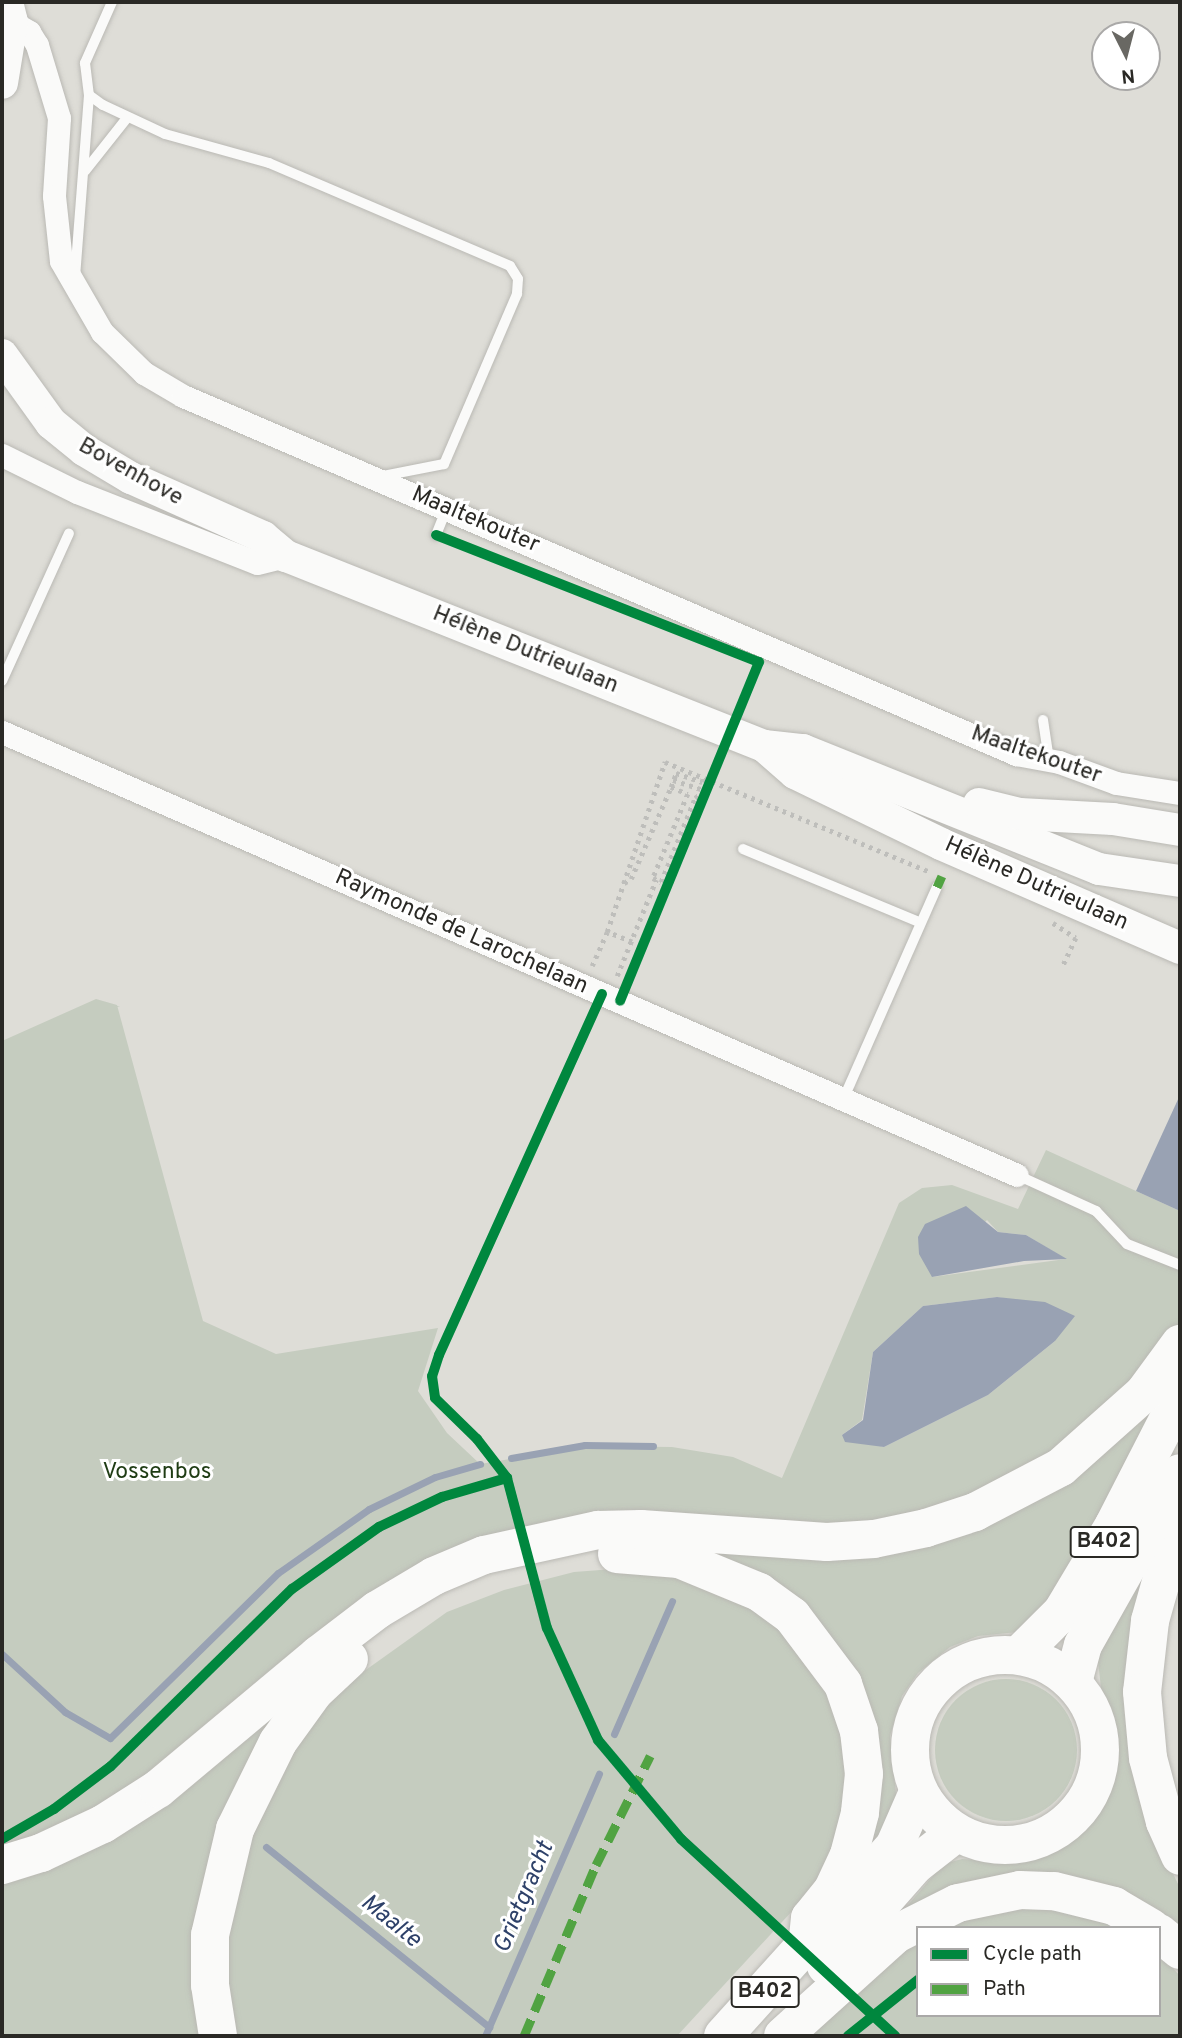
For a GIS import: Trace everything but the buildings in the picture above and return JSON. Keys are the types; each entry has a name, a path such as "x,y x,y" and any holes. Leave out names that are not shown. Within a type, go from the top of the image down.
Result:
{"highway":[{"path":"2,1865 41,1853 103,1824 158,1788 318,1654 377,1610 447,1571 484,1555 543,1538 598,1530 640,1529 827,1542 926,1528 986,1507 1061,1467 1144,1393 1180,1344"},
{"name":"B402","path":"1018,1655 1062,1612 1114,1525 1180,1396"},
{"name":"B402","path":"1073,1682 1083,1645 1180,1473"},
{"path":"1180,1514 1150,1621 1142,1692 1148,1758 1165,1822 1180,1856"},
{"path":"218,2036 210,1985 210,1935 219,1884 235,1829 278,1742 314,1692 396,1624 493,1575 549,1560 637,1553 679,1559 721,1573 759,1591 792,1616 823,1652 844,1684 859,1731 864,1774 860,1813 849,1855 832,1891 810,1917 807,1947"},
{"path":"1018,1655 1048,1664 1073,1682 1093,1710 1101,1744 1097,1778 1081,1809 1056,1832 1023,1844 989,1845 956,1833 934,1815 918,1792 909,1759 912,1724 927,1693 963,1665 984,1656 1018,1655"},
{"name":"B402","path":"723,2036 807,1947 894,1847 918,1792"},
{"name":"B402","path":"762,2036 915,1865 956,1833"},
{"path":"783,2036 896,1934 958,1903 1020,1890 1054,1891 1114,1906 1148,1926"},
{"path":"1161,1935 1180,1950"}],"street":[{"path":"2,83 10,12"},
{"name":"Maaltekouter","path":"10,12 37,45 54,94 59,128 56,238 61,261 102,332 144,373 183,396 1003,748 1049,760 1116,783 1180,793"},
{"name":"Bovenhove","path":"2,355 51,423 84,450 131,478 264,537 286,556"},
{"path":"2,455 77,492 257,562 286,556"},
{"name":"Hélène Dutrieulaan","path":"286,556 764,746 803,750 1099,869 1180,881"},
{"name":"Raymonde de Larochelaan","path":"2,732 1017,1175"},
{"name":"Hélène Dutrieulaan","path":"764,746 795,774 941,844 1172,945"},
{"path":"918,796 945,792 1020,814 1113,819 1180,830"}],"lane":[{"path":"75,283 76,222 89,94 85,63 112,2"},
{"path":"89,94 127,118 164,134 269,163 510,266 518,279 517,294 444,464 374,477"},
{"path":"83,173 127,118"},
{"path":"436,535 444,515"},
{"path":"2,681 69,533"},
{"path":"1043,720 1049,760"},
{"path":"743,849 919,922"},
{"path":"843,1100 919,922 937,887"},
{"name":"Raymonde de Larochelaan","path":"1017,1175 1096,1211 1126,1244 1180,1265"}],"path":[{"path":"668,889 705,801 704,791 716,762"},
{"path":"624,883 631,879 676,773 702,782 703,778"},
{"path":"674,780 704,791"},
{"path":"614,999 656,880 653,878 688,794 671,787"},
{"path":"656,880 661,882 695,798 704,791"},
{"path":"614,999 657,914"},
{"path":"1053,923 1076,938 1063,966"},
{"path":"583,986 607,932"}],"green space":[{"name":"Vossenbos","path":"96,999 117,1005 203,1321 276,1354 438,1328 418,1391 447,1433 480,1464 586,1446 672,1447 733,1457 782,1478 899,1203 922,1188 952,1185 1018,1209 1046,1150 1180,1211 1180,1322 1095,1422 1011,1481 872,1525 540,1525 217,1722 96,1812 2,1851 2,1041","holes":["987,1220 998,1232 1026,1235 1066,1259 932,1277","997,1297 1052,1306 1055,1341 988,1395 884,1447 842,1435 862,1420 873,1352 923,1306"]},
{"path":"1172,1372 1083,1544 1035,1620 1019,1632 978,1636 950,1647 918,1673 902,1696 890,1736 897,1803 890,1829 853,1870 864,1704 685,1542 962,1530"},
{"path":"1160,1539 1156,1839 1180,1888 1180,1938 1119,1898 897,1918 943,1864 962,1859 1019,1863 1053,1851 1084,1830 1104,1802 1116,1768 1116,1732 1101,1688 1098,1661 1109,1624"},
{"path":"627,1568 719,1587 787,1635 830,1695 846,1749 847,1793 837,1842 816,1885 677,2036 232,2036 223,1982 232,1885 273,1774 342,1687 447,1612 504,1590 574,1572"},
{"path":"1006,1679 1033,1684 1056,1700 1072,1723 1077,1750 1072,1777 1056,1800 1033,1816 1006,1821 979,1816 956,1800 940,1777 935,1750 940,1723 956,1700 979,1684"},
{"path":"307,1680 271,1730 206,2036 2,2036 2,1876"},
{"path":"997,1908 1069,1909 1113,1926 944,1926"},
{"path":"916,1941 916,2017 1161,2017 1161,1955 1180,1976 1180,2036 804,2036"}],"water":[{"path":"1180,1095 1180,1211 1136,1191"},
{"path":"966,1206 998,1232 1026,1235 1067,1259 1024,1261 932,1277 919,1254 918,1237 925,1224"},
{"path":"997,1297 1045,1302 1075,1316 1055,1341 988,1395 884,1447 845,1442 842,1435 863,1420 873,1352 923,1306"}],"waterway":[{"path":"511,1458 585,1445 653,1446"},
{"path":"2,1654 65,1712 110,1738 278,1573 369,1509 435,1477 480,1464"},
{"name":"Grietgracht","path":"614,1734 672,1601"},
{"name":"Grietgracht","path":"485,2036 599,1774"},
{"name":"Maalte","path":"266,1847 489,2027"}],"marked path":[{"path":"937,887 942,876"},
{"path":"524,2036 596,1865 650,1756"}],"cycle path":[{"path":"436,535 759,662 620,1001"},
{"path":"602,994 439,1355 432,1376 435,1398 477,1439 507,1478 547,1628 598,1740 681,1839 895,2036"},
{"path":"2,1839 54,1809 111,1766 292,1589 379,1527 442,1497 507,1478"},
{"path":"848,2036 916,1982"}]}
